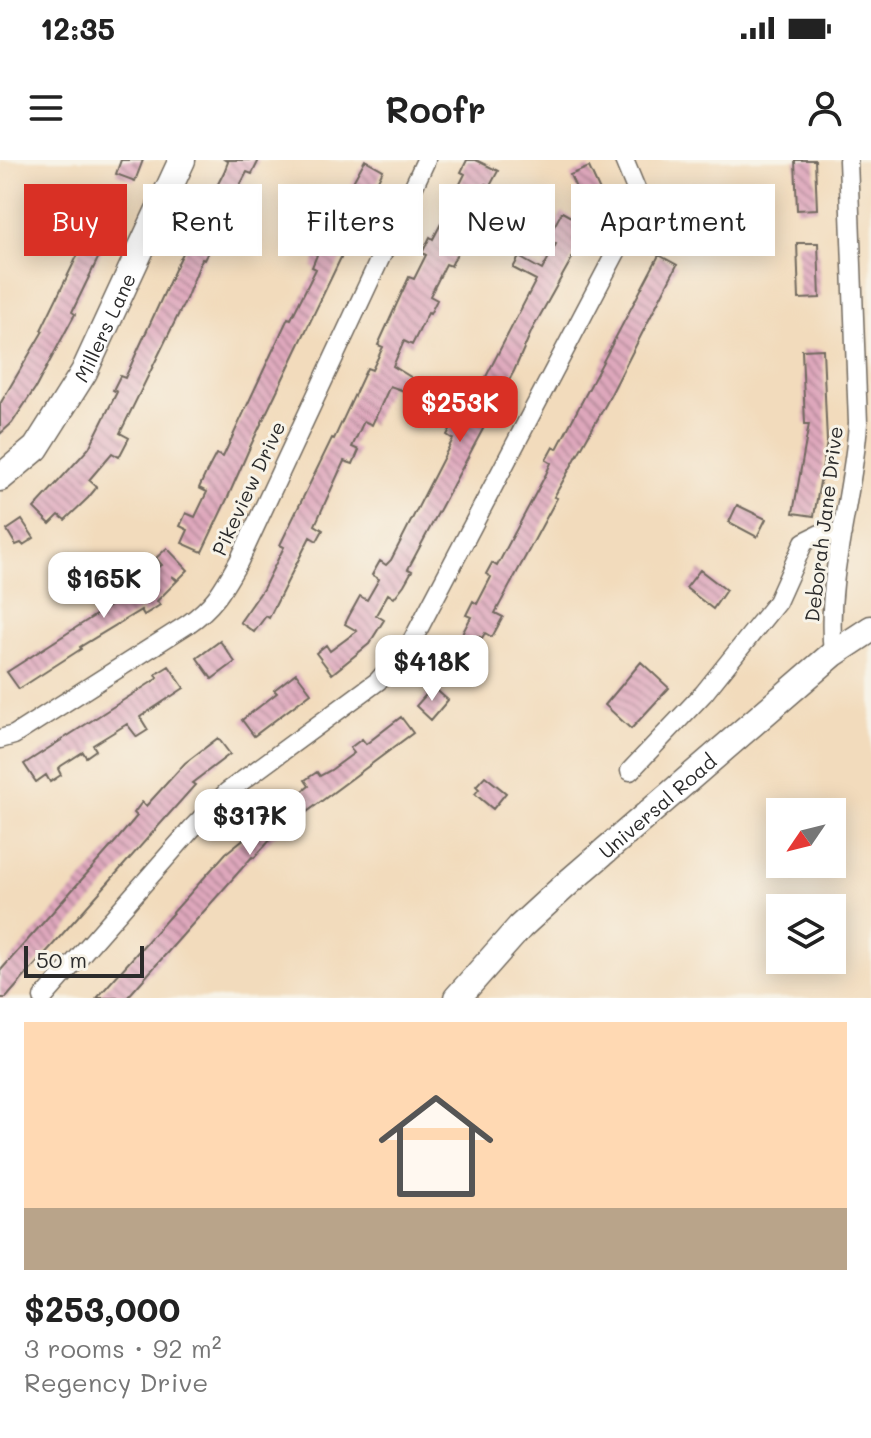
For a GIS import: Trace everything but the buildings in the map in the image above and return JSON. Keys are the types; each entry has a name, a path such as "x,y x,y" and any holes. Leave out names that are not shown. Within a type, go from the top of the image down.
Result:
{"street":[{"name":"Millers Lane","path":"0,478 36,448 84,372 182,160"},
{"name":"Pikeview Drive","path":"0,739 14,735 188,624 218,599 239,561 426,160"},
{"path":"43,998 227,792 378,681 411,643 625,235 636,189 624,160"},
{"name":"Deborah Jane Drive","path":"833,654 830,624 856,460 858,423 862,275 848,160"},
{"path":"630,771 704,693 777,602 804,542 820,534 842,534"},
{"name":"Universal Road","path":"457,998 520,927 569,882 833,654 871,629"}]}
